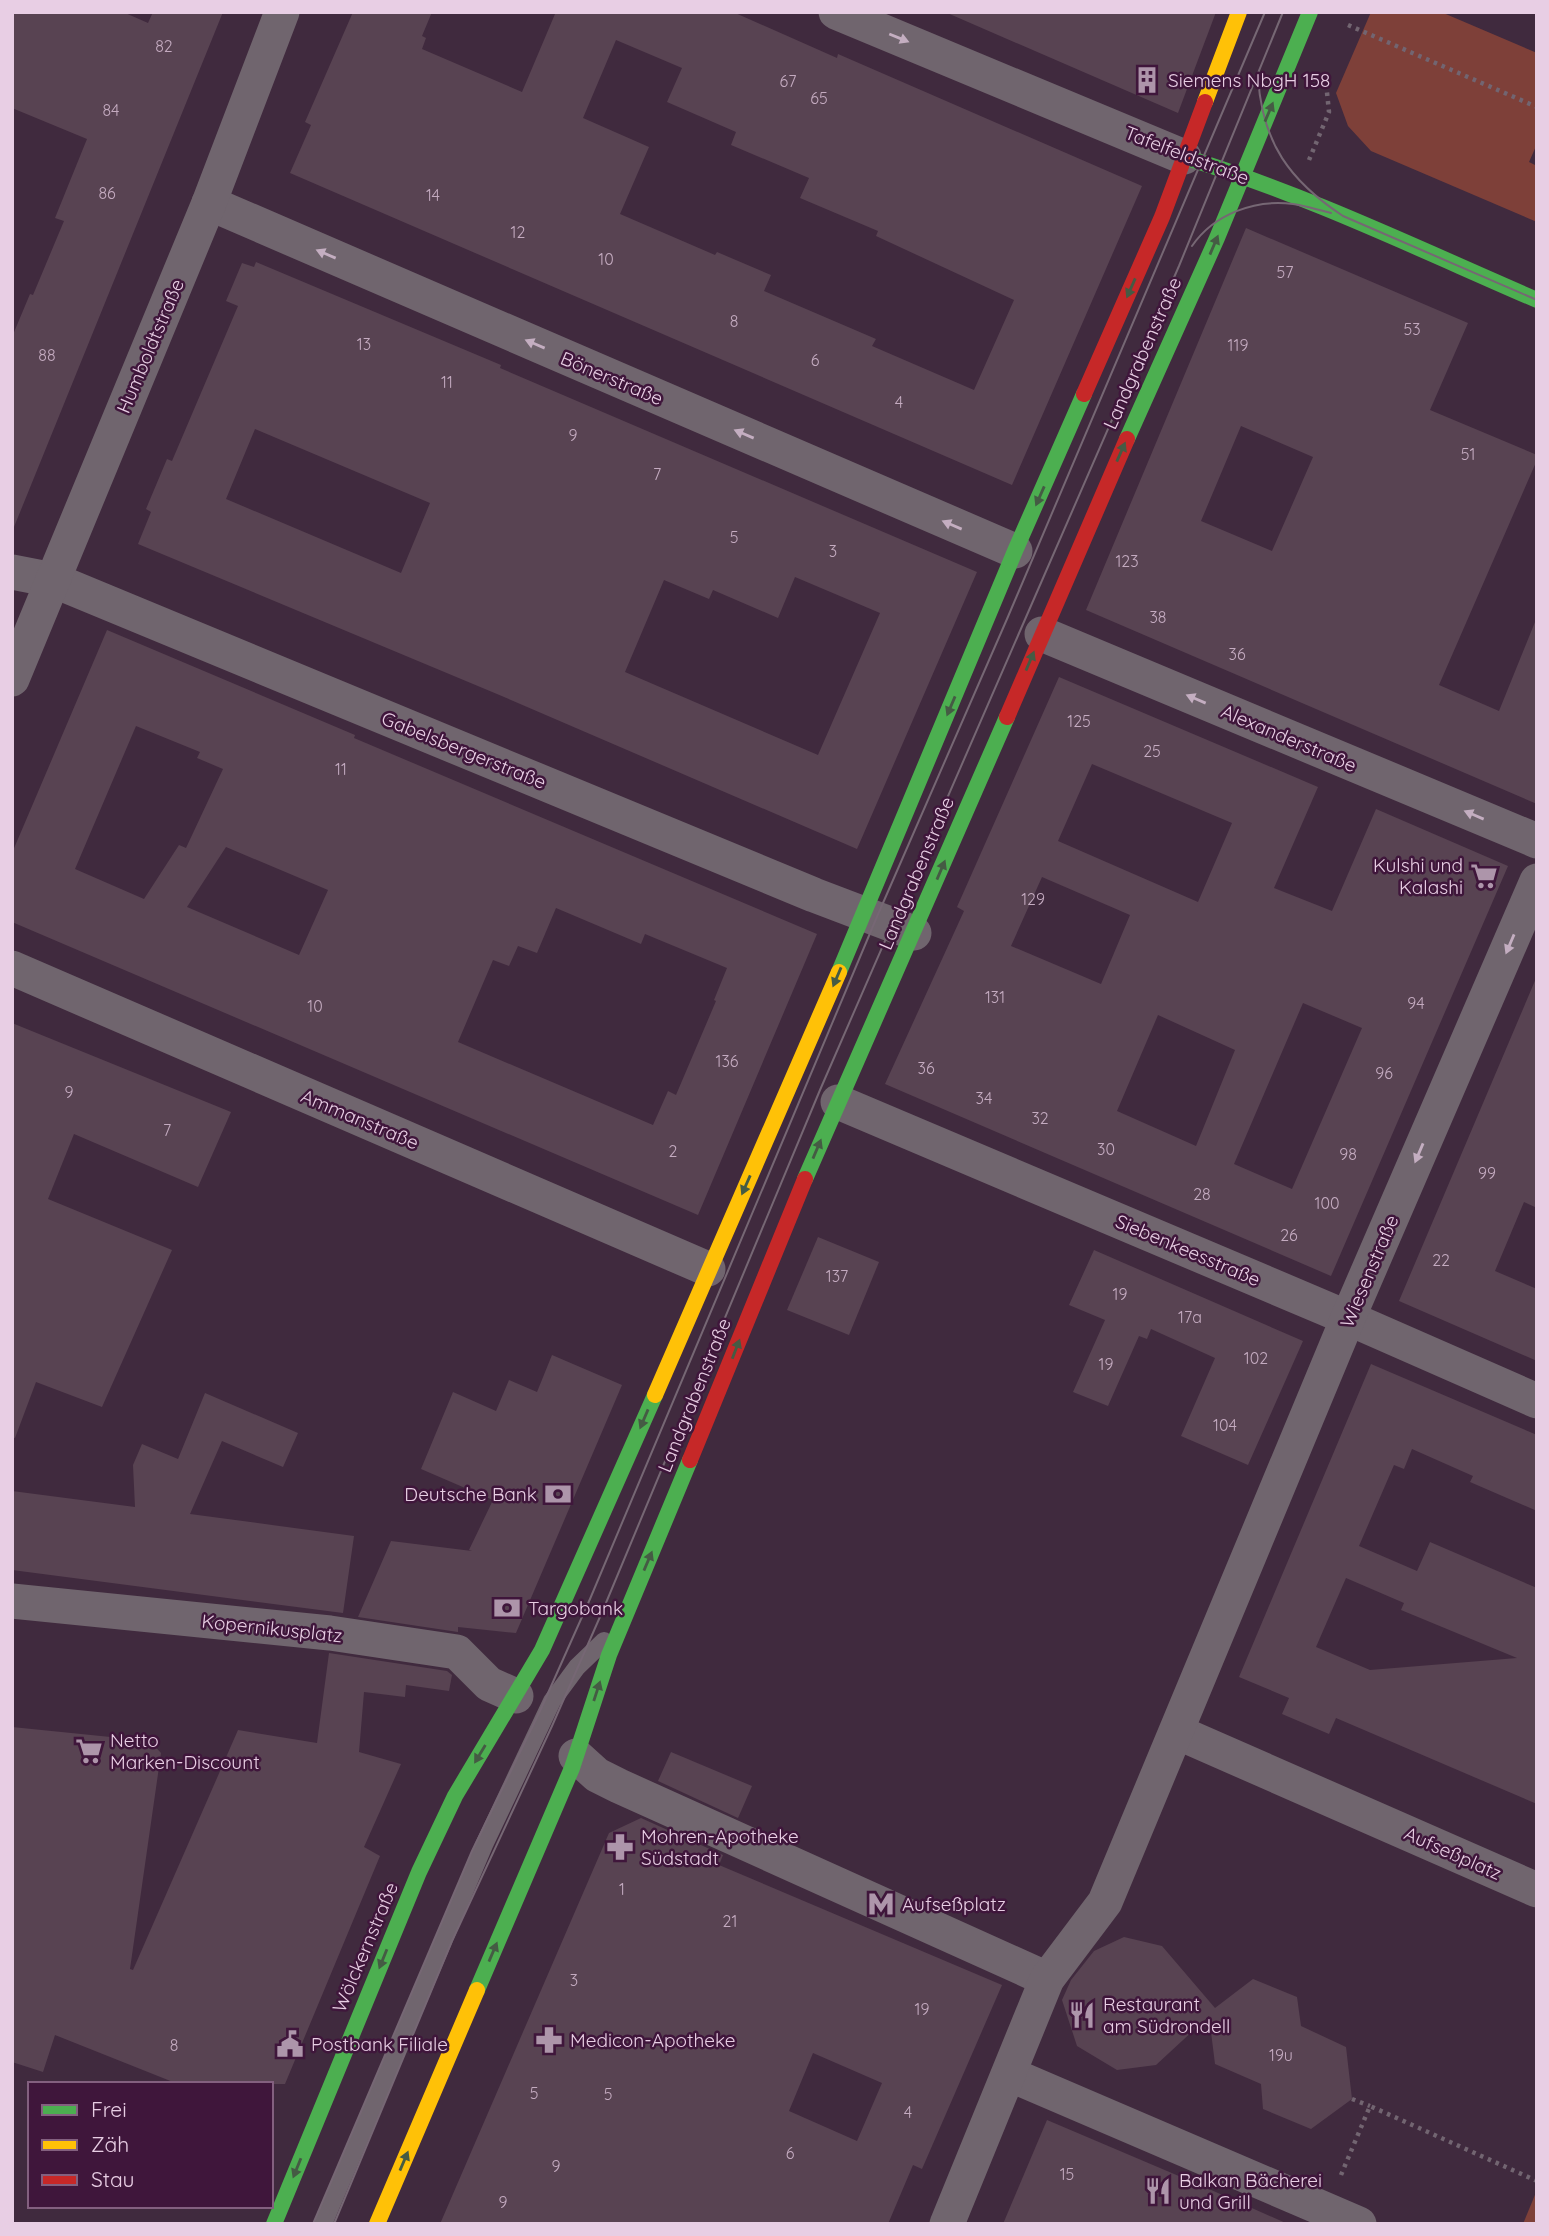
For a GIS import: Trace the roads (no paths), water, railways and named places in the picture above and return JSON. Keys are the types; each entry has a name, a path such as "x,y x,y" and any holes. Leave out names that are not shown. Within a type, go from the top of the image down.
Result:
{"main road":[{"name":"Landgrabenstraße","path":"516,1696 542,1650 587,1551 863,914 1015,551 1153,237 1240,12"},
{"name":"Landgrabenstraße","path":"576,1756 621,1624 838,1102 1243,175 1310,12"},
{"name":"Tafelfeldstraße","path":"1184,157 1243,175 1293,195 1537,300"},
{"name":"Wölckernstraße","path":"274,2224 419,1872 455,1796 516,1696"},
{"path":"377,2224 576,1756"}],"street":[{"name":"Humboldtstraße","path":"12,679 209,203 282,12"},
{"name":"Tafelfeldstraße","path":"836,12 1184,157"},
{"name":"Bönerstraße","path":"209,203 1015,551"},
{"name":"Gabelsbergerstraße","path":"12,572 52,580 914,933"},
{"name":"Alexanderstraße","path":"1042,634 1537,841"},
{"name":"Wiesenstraße","path":"1177,1732 1348,1318 1537,881"},
{"name":"Ammanstraße","path":"12,968 708,1269"},
{"name":"Siebenkeesstraße","path":"838,1102 1537,1401"},
{"name":"Kopernikusplatz","path":"12,1601 330,1633 457,1652 489,1684 516,1696"},
{"path":"947,2224 1047,1979 1105,1902 1177,1732"},
{"name":"Aufseßplatz","path":"1177,1732 1537,1890"},
{"path":"576,1756 597,1776 1047,1979"},
{"path":"1009,2074 1359,2224"}],"lane":[{"path":"323,2224 484,1845 552,1701 577,1667 621,1624"},
{"path":"542,1650 545,1717"}],"tram line":[{"path":"313,2224 472,1851 540,1711 590,1599 876,919 1007,619 1265,12"},
{"path":"334,2224 452,1941 603,1610 820,1090 1179,266 1283,12"},
{"path":"1258,77 1266,122 1273,141 1294,174 1324,203 1343,216 1537,300"},
{"path":"1192,246 1212,225 1236,211 1250,207 1293,204 1331,213"}],"place":[{"name":"Siemens NbgH 158","path":"1147,80"},
{"name":"Kulshi und Kalashi","path":"1484,876"},
{"name":"Deutsche Bank","path":"558,1494"},
{"name":"Targobank","path":"507,1608"},
{"name":"Netto Marken-Discount","path":"89,1751"},
{"name":"Mohren-Apotheke Südstadt","path":"620,1847"},
{"name":"Aufseßplatz","path":"881,1904"},
{"name":"Restaurant am Südrondell","path":"1082,2015"},
{"name":"Medicon-Apotheke","path":"549,2040"},
{"name":"Postbank Filiale","path":"290,2044"},
{"name":"Balkan Bächerei und Grill","path":"1158,2191"}]}
